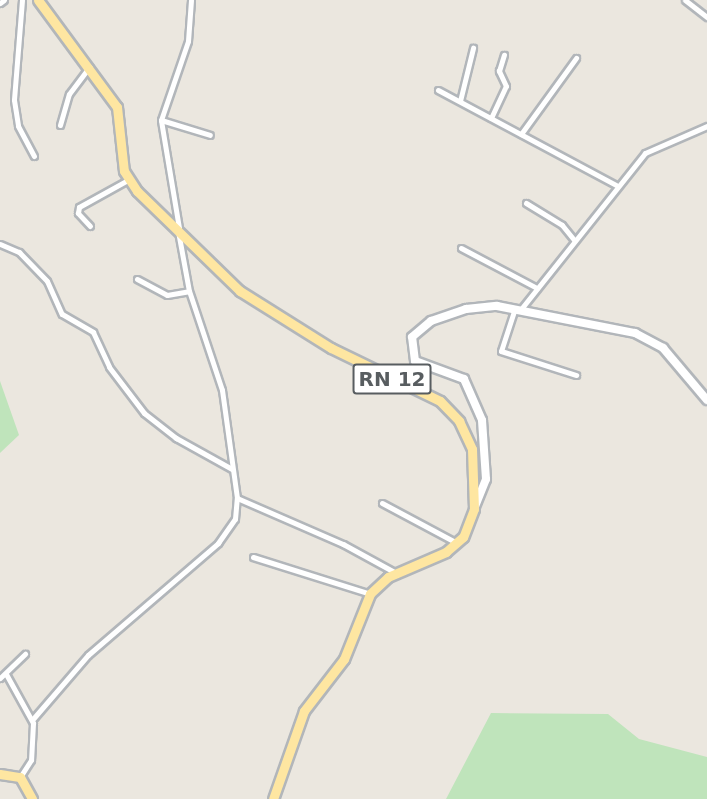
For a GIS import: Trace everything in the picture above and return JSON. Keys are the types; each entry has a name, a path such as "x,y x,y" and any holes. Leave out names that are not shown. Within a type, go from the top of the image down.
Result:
{"main road":[{"path":"38,0 119,111 128,180"},
{"name":"RN 12","path":"128,180 178,227 227,280 270,311 446,406 471,449 476,467 474,508 457,543"},
{"path":"474,508 487,466 477,403 464,379 417,363 411,342 416,330 446,314 487,306 518,308 605,325 650,340 663,348 707,400"},
{"path":"273,799 304,711 344,659 370,594 396,573 457,543"},
{"path":"0,774 20,777 32,799"}],"street":[{"path":"22,0 15,100 18,126 34,156"},
{"path":"32,720 88,655 135,610 167,588 224,538 235,519 237,498 222,390 189,291 161,120 188,41 191,0"},
{"path":"685,0 707,17"},
{"path":"460,101 473,48"},
{"path":"491,118 506,86 499,71 504,55"},
{"path":"520,134 576,58"},
{"path":"60,125 69,94 88,67"},
{"path":"438,90 616,185"},
{"path":"161,120 210,135"},
{"path":"576,375 501,351 518,308 537,288 616,185 649,150 707,126"},
{"path":"90,226 78,213 79,207 128,180"},
{"path":"526,203 556,221 574,240"},
{"path":"0,244 19,252 47,281 62,314 93,332 109,367 144,413 176,438 232,469"},
{"path":"461,248 537,288"},
{"path":"137,279 167,295 189,291"},
{"path":"237,498 343,544 396,573"},
{"path":"382,502 457,543"},
{"path":"253,557 370,594"},
{"path":"0,678 25,654"},
{"path":"6,674 32,720 34,748 20,777"}],"green space":[{"path":"0,381 19,435 0,453"},
{"path":"491,713 608,714 639,739 707,757 707,799 446,799"}]}
